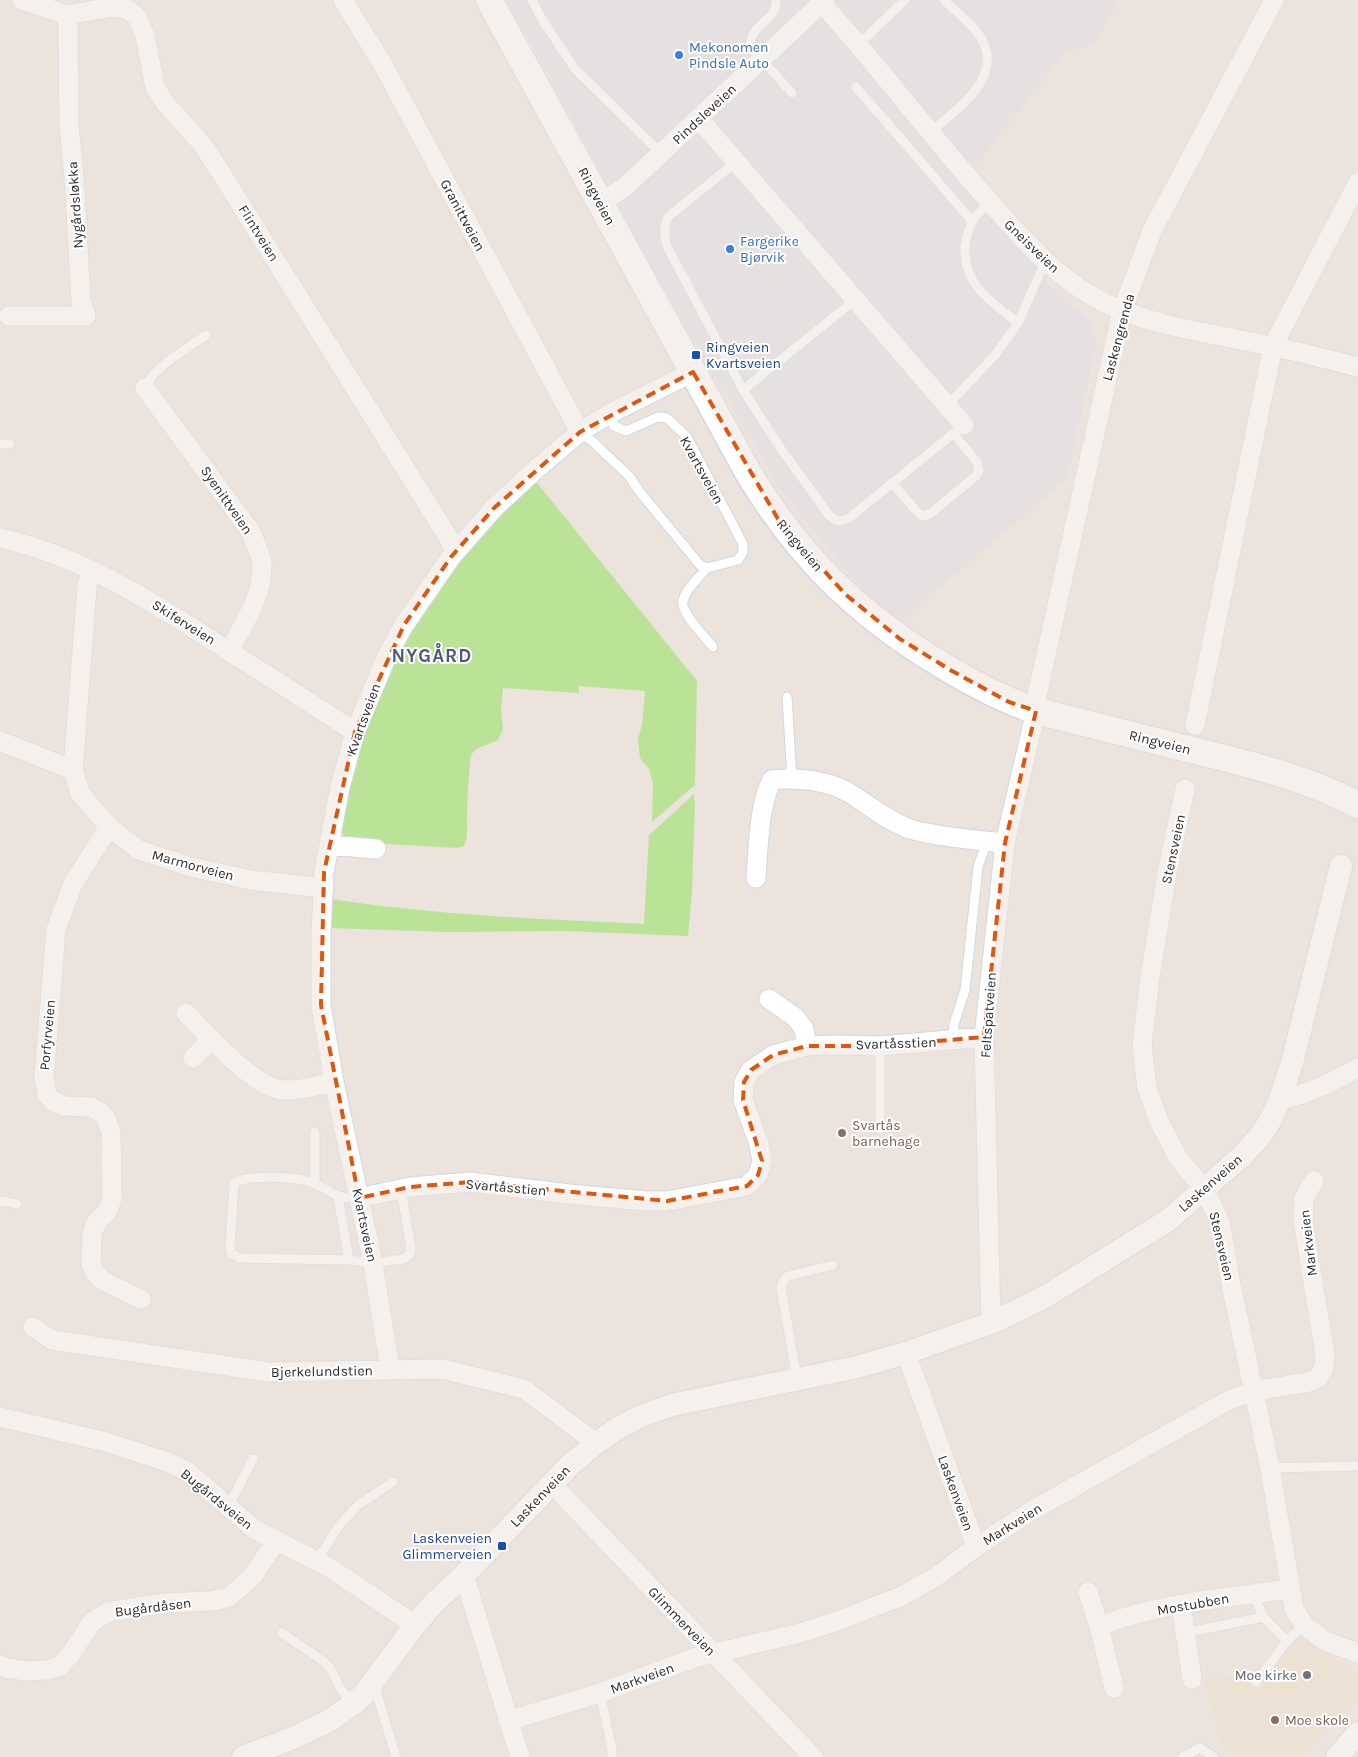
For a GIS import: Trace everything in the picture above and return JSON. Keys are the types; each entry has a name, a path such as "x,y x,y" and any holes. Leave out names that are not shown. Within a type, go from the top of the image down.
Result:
{"main road":[{"name":"Ringveien","path":"489,0 750,476 778,520 839,589 900,640 1009,702 1036,705 1254,765 1356,799"}],"street":[{"name":"Flintveien","path":"22,0 68,15 112,7 127,9 137,17 145,35 156,87 160,95 202,144 223,176 456,550"},
{"name":"Granittveien","path":"343,0 382,63 580,432"},
{"name":"Laskengrenda","path":"1036,705 1122,310 1152,230 1274,0"},
{"name":"Pindsleveien","path":"601,203 626,186 662,154 822,1"},
{"name":"Gneisveien","path":"822,1 930,134 1045,262 1097,298 1122,310 1194,330 1273,346 1358,367"},
{"name":"Nygårdsløkka","path":"8,316 86,316 81,301 74,176 69,126 68,15"},
{"path":"699,119 947,406 959,429"},
{"path":"1195,726 1273,346 1358,182"},
{"name":"Kvartsveien","path":"390,1370 372,1263 334,1082 321,1005 321,934 324,872 340,786 355,732 386,658 404,625 456,550 494,508 580,432 609,414 692,372"},
{"name":"Syenittveien","path":"146,388 250,532 258,548 262,565 258,591 253,608 229,651"},
{"name":"Skiferveien","path":"0,538 58,555 113,580 165,610 355,732"},
{"name":"Marmorveien","path":"91,570 87,587 73,770 80,793 109,827 139,850 191,867 251,880 324,888"},
{"name":"Feltspatveien","path":"991,1324 984,1037 996,842 1036,705"},
{"path":"0,741 73,770"},
{"path":"756,878 760,832 769,786 772,780 792,778 822,783 849,793 892,821 910,829 996,842"},
{"name":"Stensveien","path":"1186,790 1168,868 1150,977 1142,1045 1148,1088 1159,1121 1178,1158 1204,1188 1220,1222 1231,1284 1270,1468 1294,1609 1304,1626 1325,1641 1358,1653"},
{"name":"Porfyrveien","path":"109,827 73,884 56,929 44,1078 47,1095 54,1101 64,1106 91,1108 100,1112 106,1118 111,1132 112,1199 107,1212 97,1221 92,1234 91,1264 95,1273 103,1281 140,1299"},
{"path":"330,845 376,849"},
{"name":"Laskenveien","path":"243,1757 293,1738 329,1721 353,1704 364,1694 432,1605 464,1575 569,1466 596,1443 618,1428 640,1416 672,1405 857,1367 906,1353 991,1324 1043,1298 1167,1221 1242,1156 1261,1135 1270,1121 1280,1100 1305,1014 1341,866"},
{"path":"769,999 796,1018 804,1029 807,1046"},
{"path":"186,1014 250,1074 274,1088 299,1089 334,1082"},
{"name":"Svartåsstien","path":"359,1198 401,1189 470,1182 578,1195 667,1202 747,1186 758,1175 762,1161 759,1144 743,1100 744,1082 751,1070 773,1054 807,1046 839,1044 880,1046 984,1037"},
{"path":"194,1058 212,1039"},
{"path":"1280,1100 1301,1096 1326,1086 1358,1068"},
{"name":"Markveien","path":"508,1721 600,1693 694,1658 796,1634 867,1611 902,1596 937,1576 976,1547 1033,1510 1229,1400 1254,1391 1310,1382 1318,1378 1324,1368 1324,1355 1303,1221 1304,1198 1314,1181"},
{"name":"Bjerkelundstien","path":"33,1328 52,1340 268,1372 442,1369 524,1389 596,1443"},
{"name":"Laskenveien","path":"906,1353 976,1547"},
{"name":"Bugårdsveien","path":"0,1417 106,1442 168,1462 188,1472 254,1529 330,1568 415,1625"},
{"name":"Glimmerveien","path":"552,1484 813,1757"},
{"name":"Bugårdåsen","path":"0,1664 6,1668 26,1671 46,1670 60,1666 71,1654 92,1622 108,1612 165,1603 212,1601 229,1597 252,1577 276,1541"},
{"path":"464,1575 520,1757"},
{"name":"Mostubben","path":"1099,1626 1123,1617 1181,1605 1290,1589"},
{"path":"1088,1592 1099,1626 1114,1688"},
{"path":"1181,1605 1192,1679"},
{"path":"1337,1757 1358,1734"}],"lane":[{"path":"532,0 543,21 575,69 662,154"},
{"path":"776,0 777,5 774,10 750,38 752,49 792,93"},
{"path":"858,45 906,0"},
{"path":"930,134 972,95 984,79 988,65 987,50 979,35 944,0"},
{"path":"856,87 972,221"},
{"path":"736,162 669,216 665,224 664,234 667,246 743,390 784,454 835,521 842,522 849,518 959,429 977,462 979,470 976,476 931,513 924,516 919,514 892,484"},
{"path":"990,202 972,221 966,240 965,261 969,274 986,298 1018,323"},
{"path":"947,406 996,354 1018,323 1045,262"},
{"path":"743,390 855,300"},
{"path":"146,388 153,374 168,361 206,336"},
{"name":"Kvartsveien","path":"609,414 614,426 626,431 658,417 667,418 687,437 743,544 743,552 738,560 707,568"},
{"path":"580,432 630,476 639,491 700,565 707,568 686,594 682,603 686,613 712,647"},
{"path":"0,444 10,444"},
{"path":"787,697 792,778"},
{"path":"954,1041 954,1024 965,990 978,867 996,842"},
{"path":"880,1046 880,1129"},
{"path":"315,1132 315,1184"},
{"name":"Svartåsstien","path":"359,1198 338,1197 315,1184 304,1181 272,1178 239,1180 234,1184 232,1197 231,1253 240,1258 349,1260 372,1263 403,1259 410,1254 411,1248 401,1189"},
{"path":"338,1197 349,1260"},
{"path":"0,1200 17,1204"},
{"path":"798,1380 782,1288 783,1282 788,1276 833,1265"},
{"path":"228,1507 253,1459"},
{"path":"1270,1468 1358,1466"},
{"path":"317,1562 337,1528 358,1505 393,1482"},
{"path":"1254,1594 1263,1616 1287,1641"},
{"path":"1186,1633 1263,1616"},
{"path":"1256,1682 1287,1641 1304,1626"},
{"path":"282,1633 330,1668 341,1689 353,1704"},
{"path":"373,1681 396,1757"},
{"path":"600,1693 612,1757"},
{"path":"1183,1757 1200,1748 1214,1757"}],"highlighted area":[{"path":"693,372 778,519 845,594 900,639 952,671 1009,702 1036,711 1005,843 984,1037 880,1046 807,1046 773,1055 751,1070 744,1082 743,1100 762,1161 758,1175 747,1186 667,1201 470,1182 410,1187 359,1198 321,1005 324,872 355,732 404,625 451,557 494,508 580,432"}],"shaded area":[{"path":"506,0 1120,0 1093,46 1067,50 967,176 1045,262 1045,282 1093,325 1096,343 1068,478 901,622 874,600 841,565 780,489 637,242 546,69"},
{"name":"Moe skole","path":"1294,1638 1324,1647 1358,1679 1358,1696 1300,1757 1235,1757 1221,1744 1205,1680 1257,1672"}],"green space":[{"path":"534,482 538,484 697,681 695,785 652,822 653,783 649,769 640,758 638,738 642,726 645,691 579,686 579,693 503,688 501,710 503,729 498,740 476,749 471,755 467,799 467,834 464,846 457,848 352,842 345,838 340,828 362,727 411,625 481,532"},
{"path":"694,794 692,891 688,936 565,931 447,932 329,928 331,899 448,913 644,924 649,835"}],"place":[{"name":"Mekonomen Pindsle Auto","path":"679,55"},
{"name":"Fargerike Bjørvik","path":"730,249"},
{"name":"Ringveien Kvartsveien","path":"696,355"},
{"name":"Svartås barnehage","path":"842,1133"},
{"name":"Laskenveien Glimmerveien","path":"502,1546"},
{"name":"Moe kirke","path":"1307,1675"},
{"name":"Moe skole","path":"1275,1720"}],"district":[{"name":"NYGÅRD","path":"432,655"}]}
